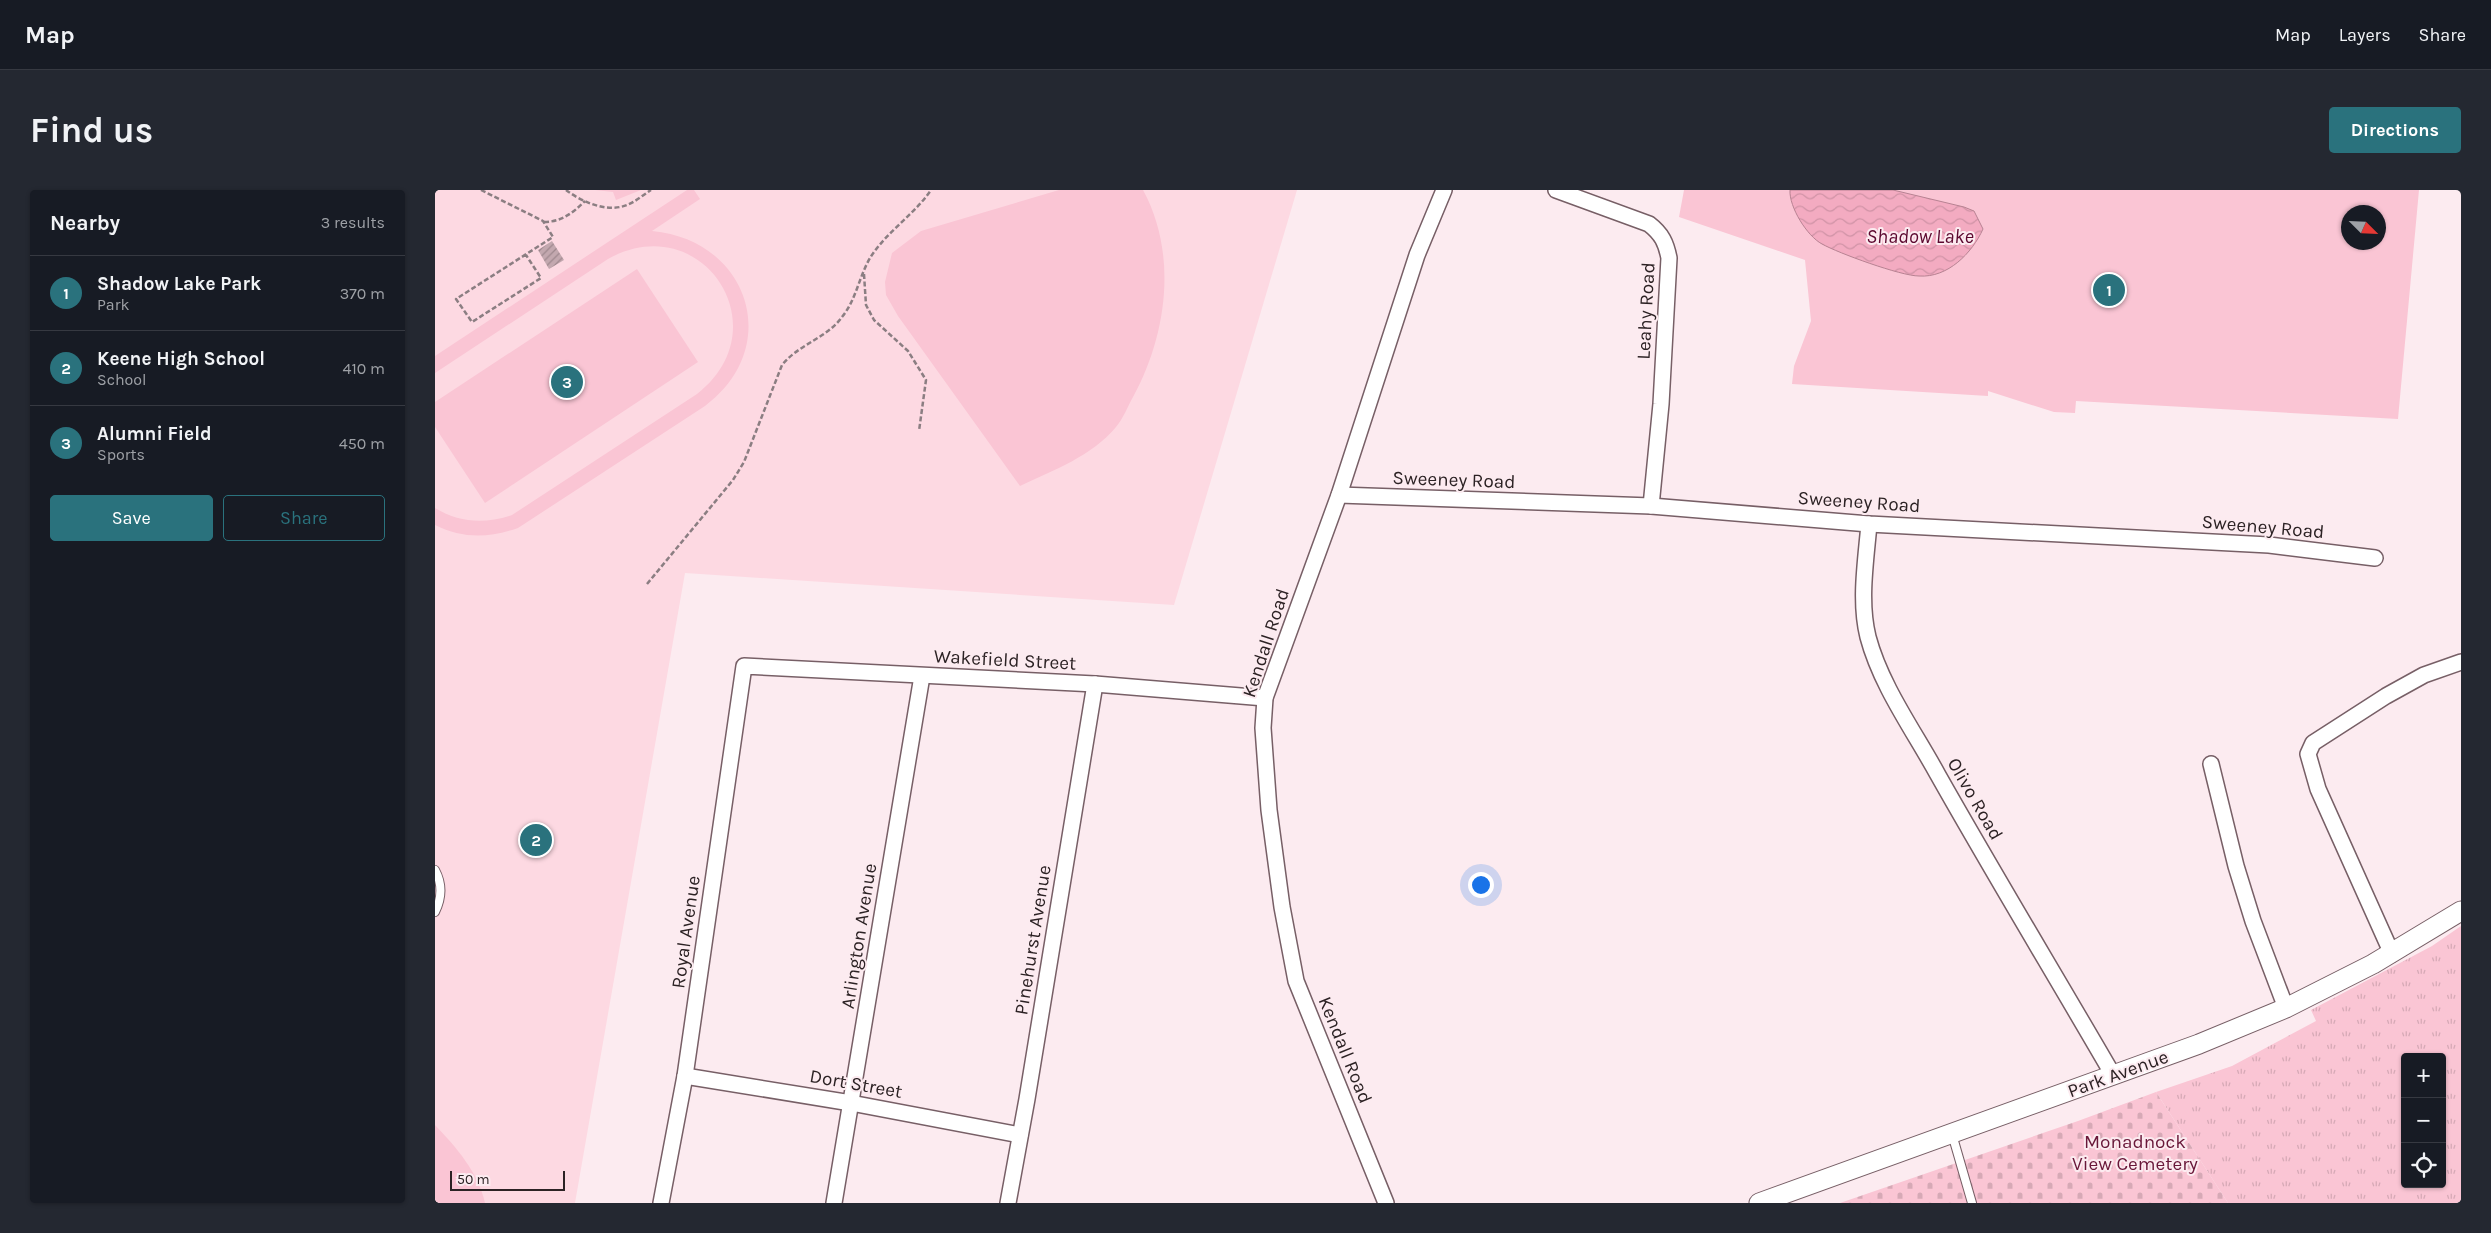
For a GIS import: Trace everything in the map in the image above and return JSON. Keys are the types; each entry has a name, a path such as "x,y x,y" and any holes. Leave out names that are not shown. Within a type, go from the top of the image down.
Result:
{"street":[{"name":"Kendall Road","path":"1386,1203 1296,981 1282,907 1269,810 1263,728 1265,698 1339,495 1417,254 1443,190"},
{"name":"Leahy Road","path":"1556,190 1649,224 1659,232 1666,243 1669,258 1661,404 1651,506"},
{"name":"Sweeney Road","path":"1339,495 1651,506 1869,524 2269,545 2375,558"},
{"name":"Olivo Road","path":"1869,524 1864,608 1868,636 1889,688 2113,1075"},
{"path":"2392,954 2318,789 2308,754 2313,743 2386,696 2424,675 2461,662"},
{"name":"Wakefield Street","path":"744,666 1095,684 1265,698"},
{"name":"Royal Avenue","path":"661,1203 685,1076 744,666"},
{"name":"Arlington Avenue","path":"835,1203 922,676"},
{"name":"Pinehurst Avenue","path":"1008,1203 1021,1135 1095,684"},
{"path":"2211,764 2242,885 2286,1008"},
{"name":"Park Avenue","path":"1759,1203 2199,1044 2286,1008 2392,954 2461,911"},
{"name":"Dort Street","path":"685,1076 851,1103 1021,1135"}],"lane":[{"path":"435,870 440,879 441,891 435,912"},
{"path":"1952,1134 1972,1203"}],"path":[{"path":"481,190 544,222 553,237 526,254 456,299 473,322 541,278 526,254"},
{"path":"566,190 585,201 601,206 621,207 651,190"},
{"path":"647,584 740,468 783,364 794,352 842,318 851,304 864,270 879,246 931,190"},
{"path":"544,222 561,219 573,213 585,201"},
{"path":"864,270 866,305 874,320 908,351 926,380 919,431"}],"shaded area":[{"path":"435,190 1297,190 1174,605 685,573 575,1203 435,1203"}],"green space":[{"path":"595,190 641,190 616,200 613,192"},
{"path":"687,190 694,190 700,199 652,231 685,239 712,254 732,275 744,300 749,327 744,355 729,382 705,406 518,528 497,534 476,536 456,533 435,525 435,508 454,517 482,521 512,515 697,394 721,367 732,338 731,309 720,282 700,261 674,249 642,247 608,259 435,373 435,356"},
{"path":"1059,190 1143,190 1154,215 1161,241 1164,267 1164,294 1154,348 1145,373 1116,427 1096,446 1084,454 1020,486 898,316 886,295 885,282 892,253 921,231"},
{"path":"1684,190 2419,190 2398,419 2076,401 2075,413 2054,412 1988,391 1988,396 1792,384 1794,366 1811,321 1805,260 1679,217"},
{"path":"637,269 698,362 485,503 435,427 435,402"},
{"path":"2461,926 2461,1203 2228,1203 2156,1092 2232,1066 2316,1021 2311,1010 2432,946"},
{"name":"Monadnock View Cemetery","path":"2156,1092 2228,1203 1840,1203 2078,1121"},
{"path":"435,1125 451,1142 472,1170 485,1203 435,1203"}],"water":[{"name":"Shadow Lake","path":"1790,190 1893,190 1974,211 1983,229 1966,255 1949,268 1930,276 1910,275 1855,258 1816,240 1800,220 1792,204"}],"building":[{"path":"552,241 564,260 549,269 538,250"}],"place":[{"name":"Shadow Lake Park","path":"2109,290"},
{"name":"Alumni Field","path":"567,382"},
{"name":"Keene High School","path":"536,840"}]}
